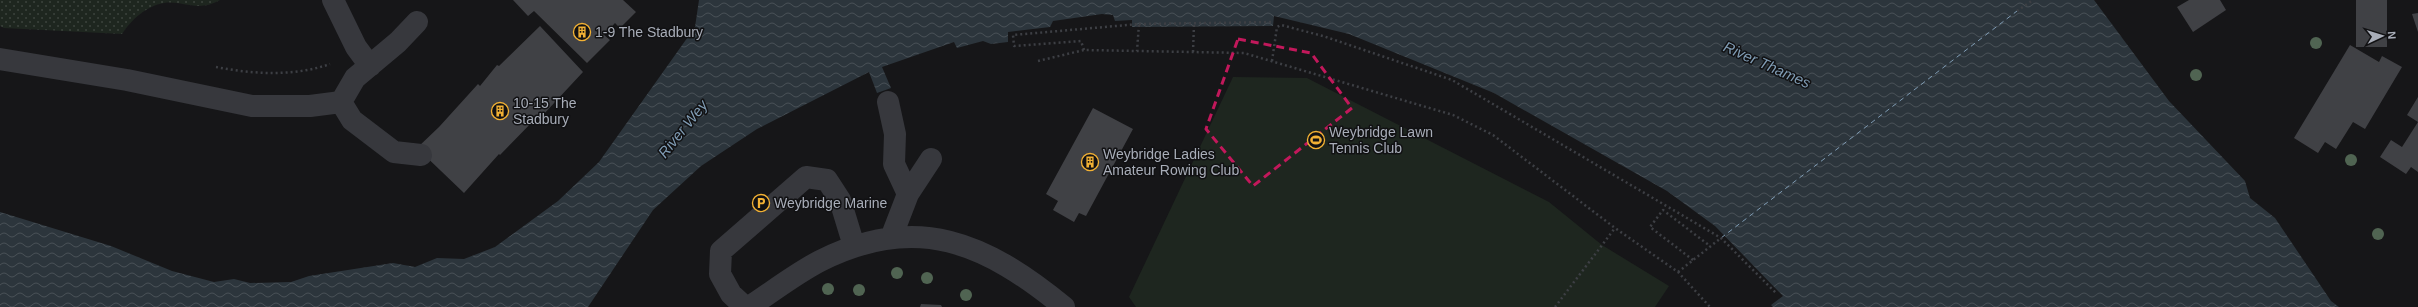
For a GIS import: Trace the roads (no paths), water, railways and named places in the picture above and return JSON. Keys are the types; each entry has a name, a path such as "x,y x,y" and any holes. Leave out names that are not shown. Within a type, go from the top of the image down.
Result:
{"street":[{"path":"333,0 356,47 370,66"},
{"path":"341,102 355,78 398,42 417,22"},
{"path":"0,59 127,80 252,106 310,106 341,102"},
{"path":"341,102 352,120 394,152 420,155"},
{"path":"888,102 894,134 894,164 908,194"},
{"path":"891,238 908,194 931,159"},
{"path":"745,307 732,294 720,274 721,251 806,177 827,180 840,200 854,246"},
{"path":"749,307 819,261 854,246 891,238 919,236 960,243 1009,267 1035,283 1064,307"}],"water":[{"path":"699,0 2094,0 2169,101 2245,181 2250,198 2275,218 2331,301 2339,307 1773,307 1771,305 1783,296 1715,226 1667,191 1494,93 1349,34 1274,16 1273,26 1132,27 1132,20 1115,21 1113,15 1102,14 1053,21 1050,27 1008,32 1008,42 991,44 983,41 957,48 954,42 882,67 891,88 877,93 869,72 757,129 701,166 653,210 588,307 0,307 0,212 111,246 172,271 214,282 234,279 250,283 291,282 309,276 393,263 415,267 437,258 464,259 495,247 558,201 599,162 695,27"}],"place":[{"name":"1-9 The Stadbury","path":"582,32"},
{"name":"10-15 The Stadbury","path":"500,111"},
{"name":"Weybridge Lawn Tennis Club","path":"1316,140"},
{"name":"Weybridge Ladies Amateur Rowing Club","path":"1090,162"},
{"name":"Weybridge Marine","path":"761,203"}],"water label":[{"name":"River Thames","path":"1767,65"},
{"name":"River Wey","path":"683,129"}]}
